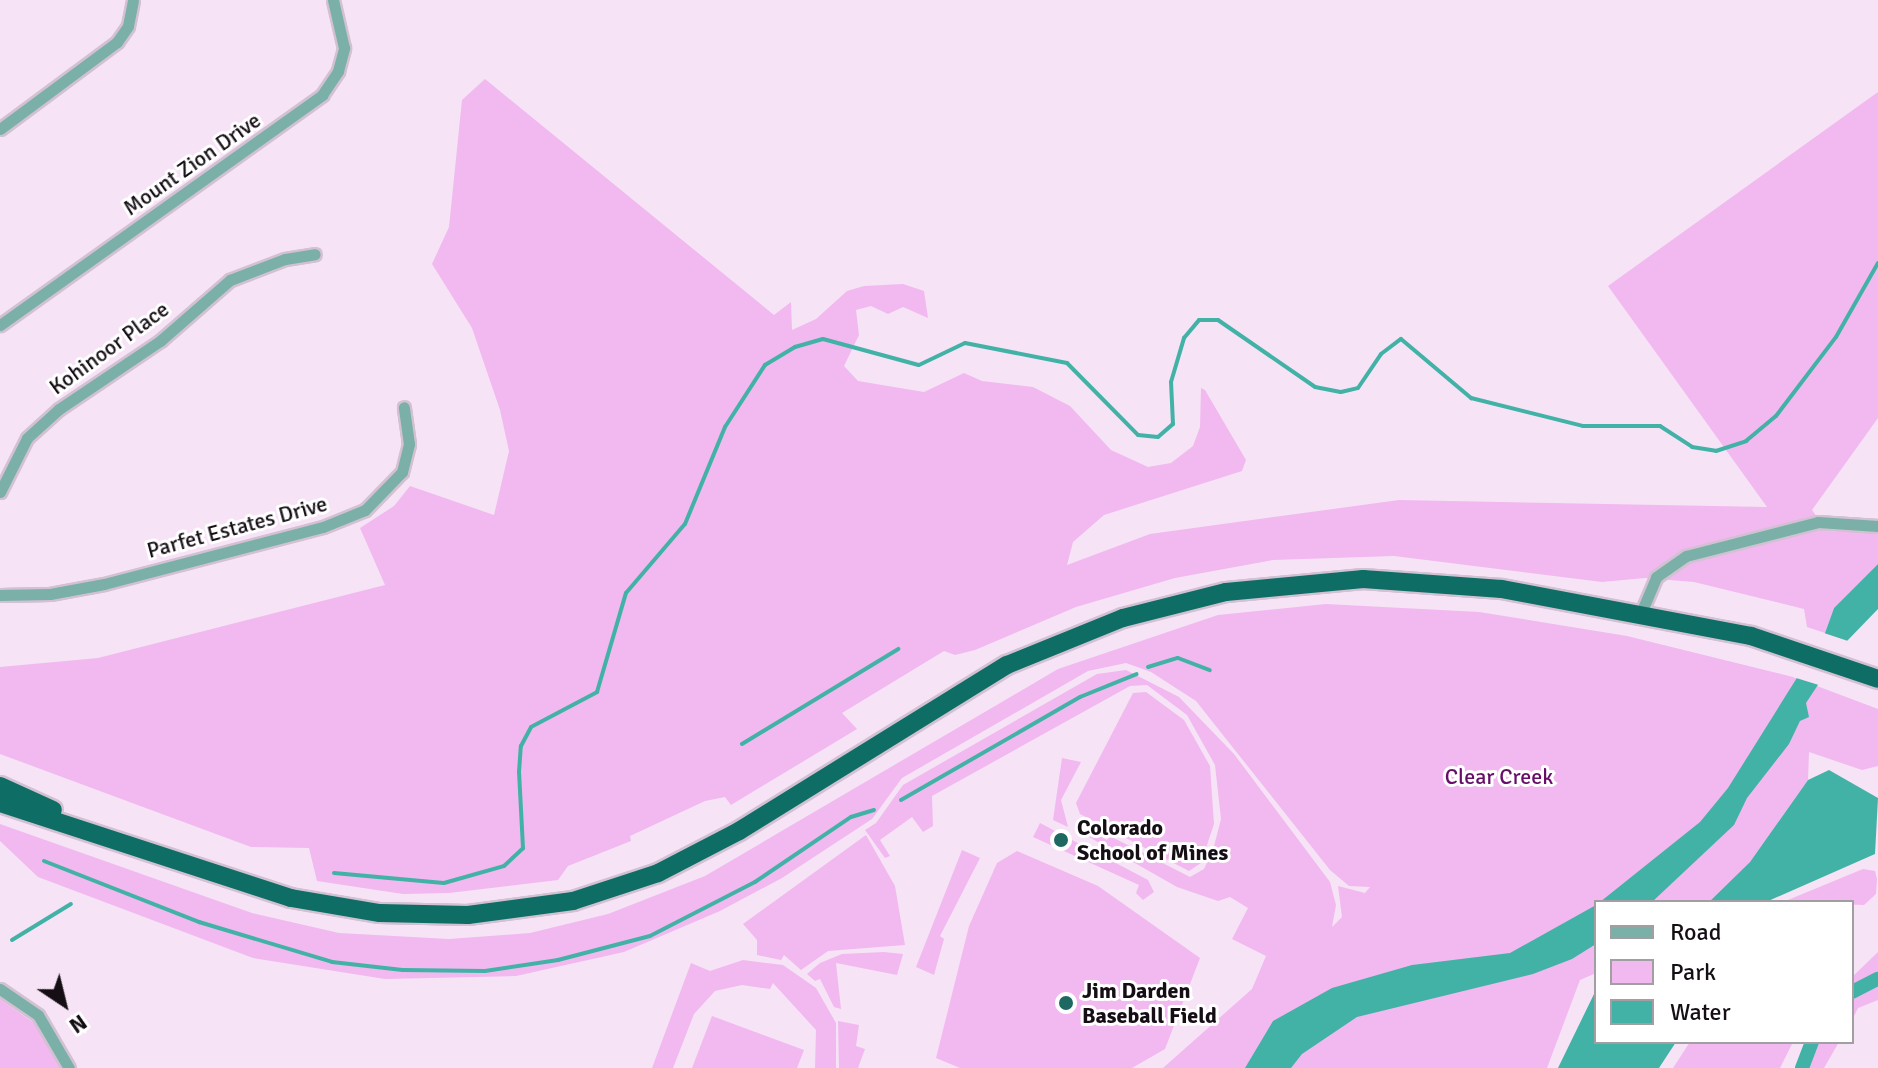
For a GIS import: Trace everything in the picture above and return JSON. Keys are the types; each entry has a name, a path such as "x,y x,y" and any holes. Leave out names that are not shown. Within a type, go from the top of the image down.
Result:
{"highway":[{"path":"0,803 87,828 231,880 324,905 433,916 520,910 601,893 681,863 997,670 1149,609 1260,587 1382,579 1489,588 1641,613 1777,642 1878,679"},
{"path":"0,786 87,828"}],"street":[{"path":"0,129 117,42 128,26 133,0"},
{"name":"Mount Zion Drive","path":"0,325 322,95 338,71 344,48 333,0"},
{"name":"Kohinoor Place","path":"0,492 27,438 59,409 160,341 230,280 285,259 315,254"},
{"name":"Parfet Estates Drive","path":"0,595 50,594 104,584 323,527 365,510 388,493 402,472 409,444 404,407"},
{"path":"1641,613 1656,577 1686,556 1818,522 1878,526"},
{"path":"0,989 38,1015 69,1068"}],"green space":[{"path":"485,79 774,315 791,302 792,330 816,319 847,291 864,286 903,284 924,291 928,318 903,307 888,314 871,306 856,310 859,335 844,366 858,381 924,392 964,373 982,381 1033,387 1070,406 1111,450 1148,467 1171,463 1193,446 1200,427 1201,388 1205,390 1246,460 1242,471 1104,515 1073,542 1067,565 1150,534 1399,500 1767,507 1608,286 1878,92 1878,418 1812,510 1827,531 1878,533 1878,564 1834,608 1825,633 1807,627 1804,609 1694,582 1645,578 1602,582 1394,556 1273,560 1175,578 1076,607 975,650 955,655 944,651 842,713 857,729 731,805 725,797 705,801 630,836 631,841 568,866 558,880 449,893 403,894 317,881 309,848 251,847 0,754 0,667 98,658 385,585 360,528 394,506 410,486 494,515 509,451 500,410 472,328 432,264 449,227 462,100"},
{"name":"Clear Creek","path":"1326,604 1479,612 1627,636 1793,677 1878,709 1878,766 1862,770 1809,752 1808,780 1750,862 1711,900 1594,900 1594,974 1580,980 1547,1068 1163,1068 1252,989 1266,956 1232,939 1248,908 1230,897 1218,901 1177,887 1089,837 1091,831 1107,840 1110,836 1190,877 1204,869 1213,850 1221,819 1215,765 1187,715 1147,685 1130,686 932,796 933,826 923,832 912,817 880,840 890,856 885,858 865,830 876,823 903,785 1097,674 1126,670 1179,697 1234,754 1330,882 1336,905 1332,927 1342,917 1338,886 1365,893 1370,887 1349,886 1330,870 1196,701 1151,672 1126,663 1088,671 902,778 872,819 782,878 720,911 624,952 516,976 385,979 253,958 38,877 0,841 0,824 252,913 339,933 449,939 530,933 608,914 705,876 1058,669 1218,615"},
{"path":"1146,692 1184,720 1210,766 1214,824 1201,863 1189,871 1080,814 1076,803 1133,693"},
{"path":"1062,758 1081,762 1061,800 1068,827 1053,820"},
{"path":"1040,823 1148,880 1154,892 1143,900 1136,893 1139,885 1033,837"},
{"path":"866,835 895,886 905,945 828,951 801,970 784,955 781,960 757,955 757,940 743,924"},
{"path":"962,850 980,858 940,936 944,939 934,975 916,967"},
{"name":"Jim Darden Baseball Field","path":"1017,851 1098,886 1200,958 1165,1049 1132,1068 960,1068 936,1058 969,926 997,863"},
{"path":"1863,869 1875,871 1876,894 1864,905 1854,905 1854,900 1788,900"},
{"path":"1878,952 1878,1000 1858,1008 1854,1016 1854,975"},
{"path":"842,954 903,954 897,975 836,963 841,1009 834,1007 820,979 815,981 807,974 820,963"},
{"path":"743,960 783,965 816,988 836,1023 836,1068 815,1068 816,1030 773,983 770,989 742,985 715,991 694,1014 673,1068 652,1068 691,963 710,971"},
{"path":"0,999 34,1023 62,1068 0,1068"},
{"path":"712,1016 804,1050 797,1068 692,1068"},
{"path":"838,1021 859,1025 856,1046 865,1049 858,1068 839,1068"},
{"path":"1689,1044 1792,1044 1780,1068 1673,1068"},
{"path":"1806,1044 1838,1044 1824,1068 1795,1068"}],"water":[{"path":"1878,564 1878,609 1847,641 1806,703 1809,717 1800,721 1789,744 1747,798 1734,825 1654,900 1602,900 1700,822 1728,788 1825,633 1834,608"},
{"path":"1829,770 1878,798 1875,854 1771,900 1711,900 1750,862 1808,780"},
{"path":"1594,906 1594,945 1572,959 1533,974 1357,1017 1302,1054 1291,1068 1245,1068 1273,1021 1332,988 1412,965 1510,953"},
{"path":"1594,994 1594,1044 1675,1044 1659,1068 1558,1068"}],"pier":[{"path":"1821,632 1851,642 1822,686 1793,677"}],"waterway":[{"path":"334,873 444,883 504,866 523,848 519,772 521,746 531,727 597,692 626,593 685,524 725,427 765,365 795,347 823,339 919,365 965,343 1067,363 1138,435 1158,437 1173,424 1171,382 1184,338 1199,320 1218,320 1315,387 1341,392 1358,388 1381,354 1401,339 1471,398 1583,426 1660,426 1692,447 1716,451 1746,441 1776,416 1836,337 1878,263"},
{"path":"742,744 898,649"},
{"path":"1148,667 1178,658 1210,670"},
{"path":"901,800 1080,697 1137,674"},
{"path":"44,861 199,922 332,962 403,970 485,971 558,960 650,936 755,882 851,817 874,810"},
{"path":"12,940 71,904"},
{"path":"1854,991 1878,979"},
{"path":"1802,1068 1811,1044"}],"place":[{"name":"Colorado School of Mines","path":"1061,840"},
{"name":"Jim Darden Baseball Field","path":"1066,1003"}]}
